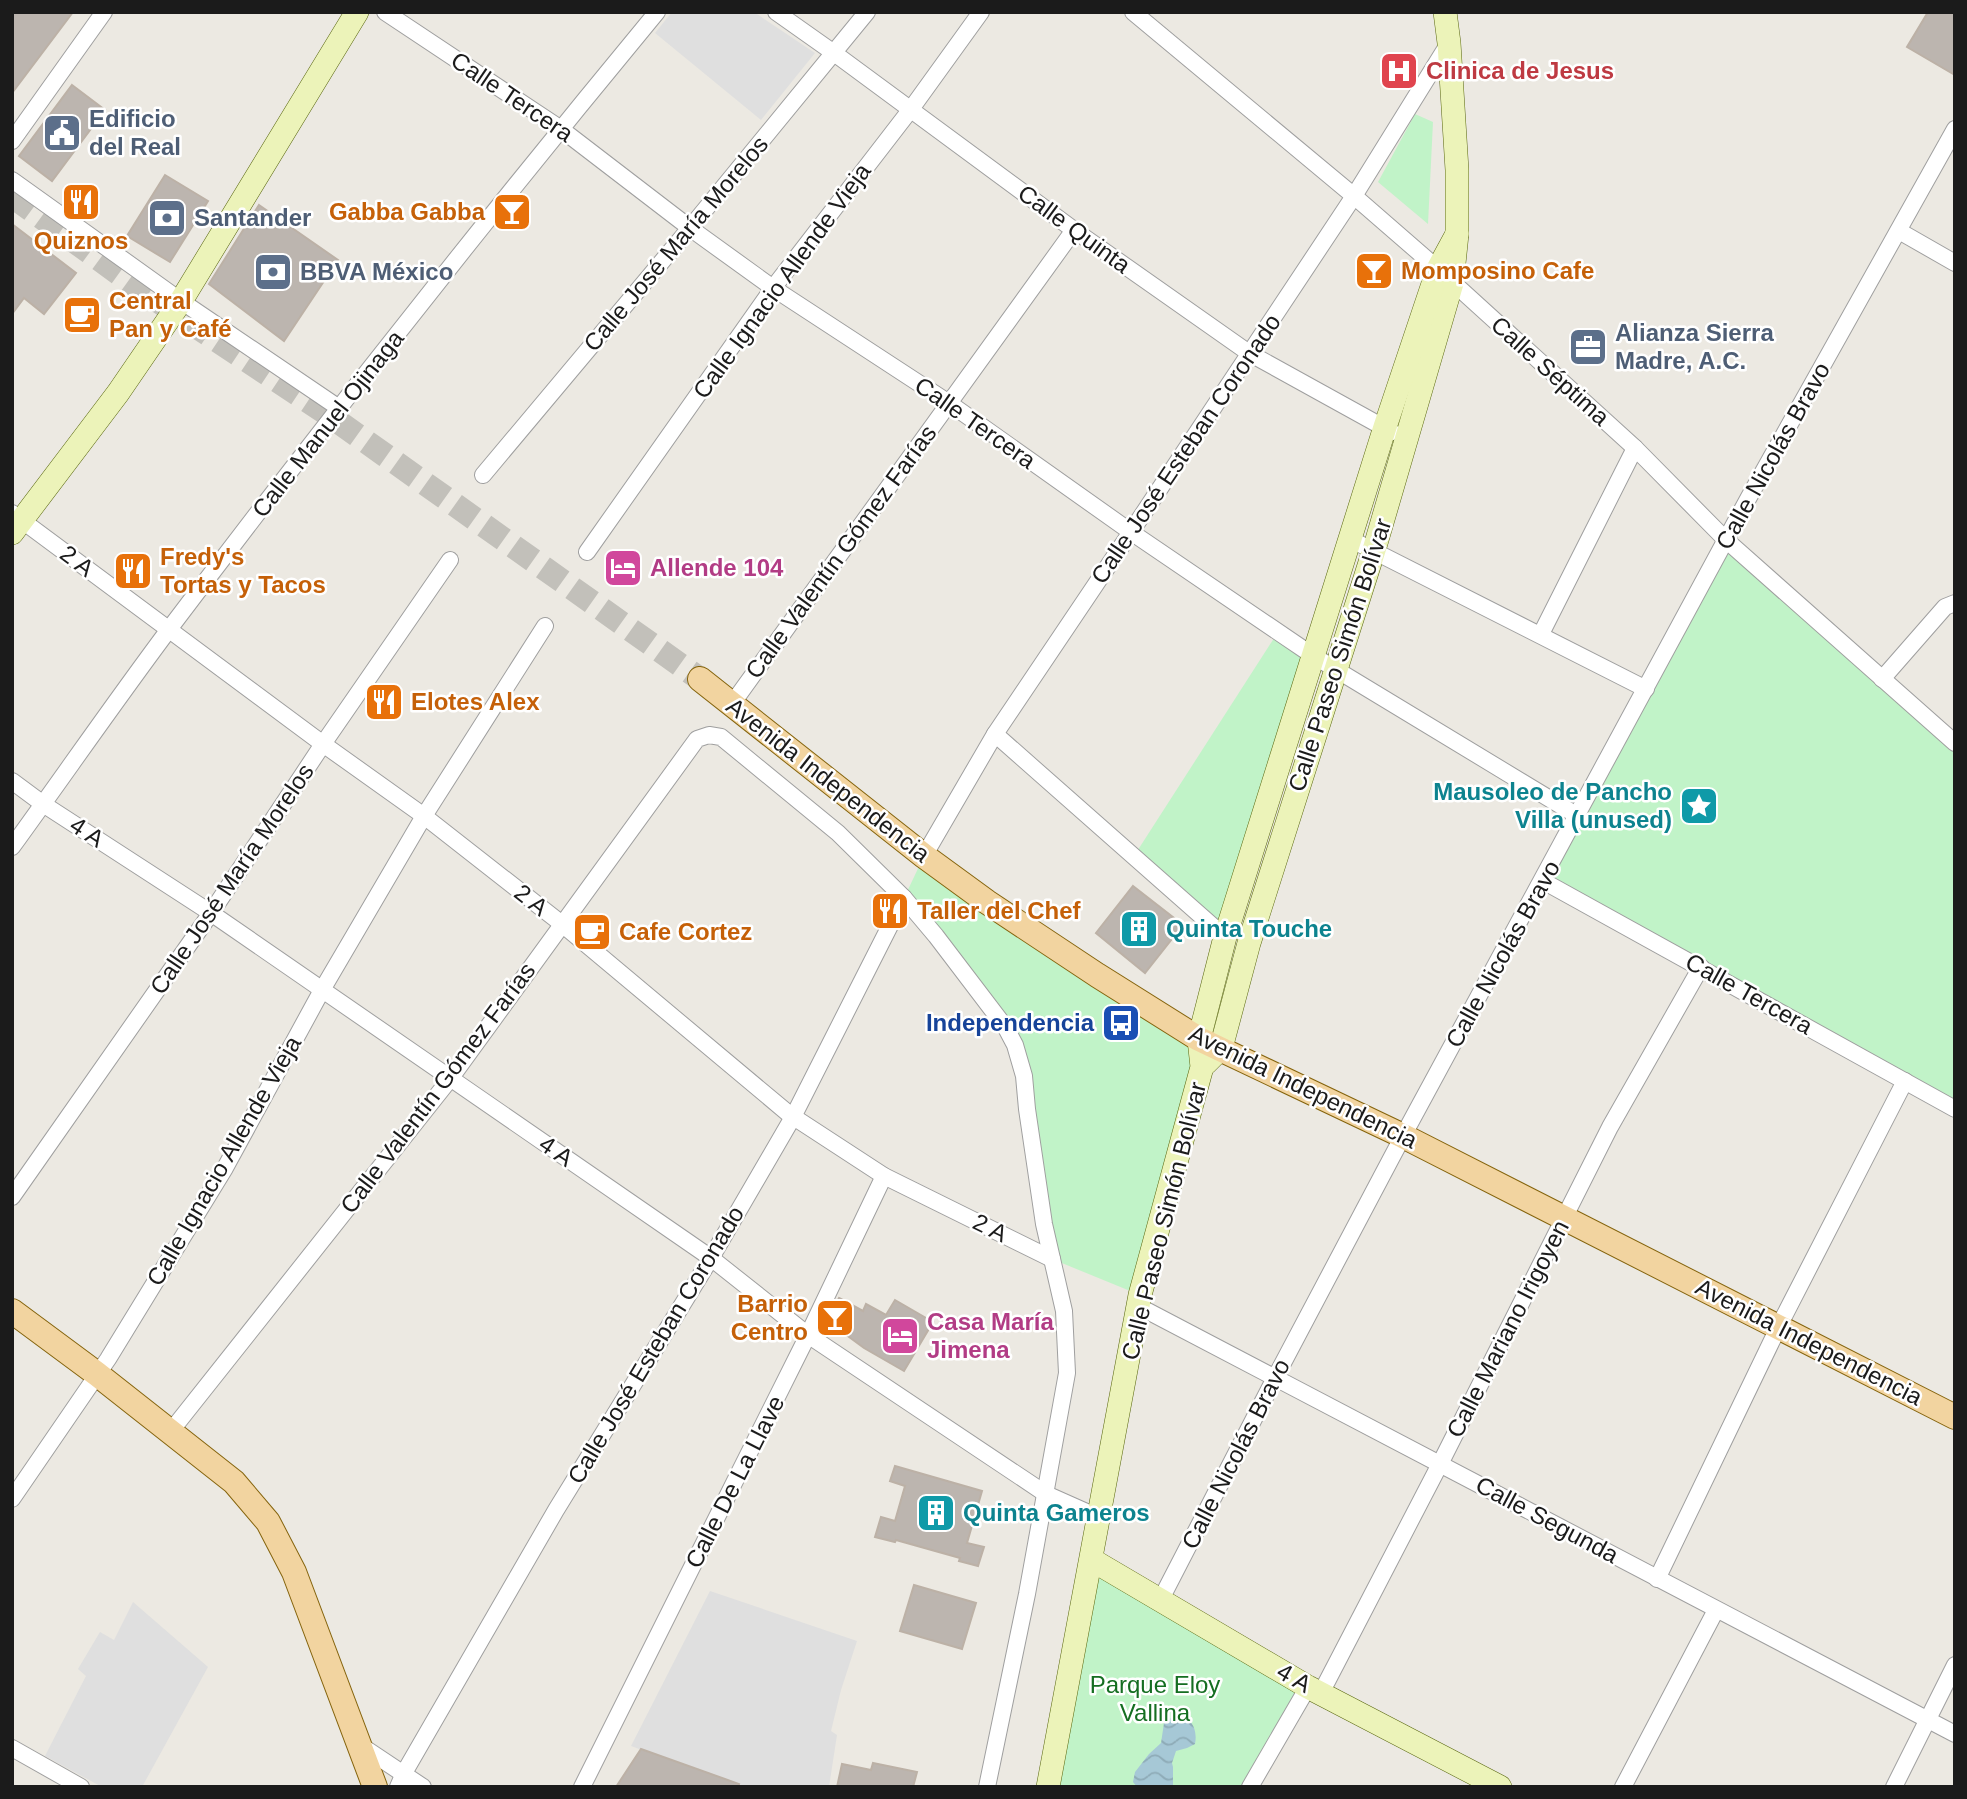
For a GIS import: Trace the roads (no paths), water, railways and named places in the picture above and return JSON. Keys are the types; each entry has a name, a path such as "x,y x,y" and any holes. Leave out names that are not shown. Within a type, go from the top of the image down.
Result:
{"main road":[{"path":"15,522 118,393 181,301 357,12"},
{"name":"Calle Paseo Simón Bolívar","path":"1048,1787 1138,1306 1202,1067 1249,943 1374,550 1406,440 1457,233 1457,170 1445,12"},
{"name":"Calle Paseo Simón Bolívar","path":"1210,1044 1225,937 1385,427 1445,276"},
{"name":"Avenida Independencia","path":"700,678 924,856 987,902 1097,975 1210,1044 1404,1136 1955,1417"},
{"path":"12,1311 234,1482 268,1522 294,1572 375,1787"},
{"name":"4 A","path":"1092,1560 1315,1690 1500,1787"}],"street":[{"path":"12,141 104,12"},
{"name":"Calle Tercera","path":"385,12 561,129 690,229 773,288 949,403 1131,532 1312,655 1578,816"},
{"name":"Calle Manuel Ojinaga","path":"12,847 169,630 339,408 657,12"},
{"name":"Calle Quinta","path":"776,12 1074,230 1249,353 1406,440"},
{"name":"Calle José María Morelos","path":"483,475 690,229 867,12"},
{"name":"Calle Ignacio Allende Vieja","path":"587,552 773,288 911,109 981,12"},
{"name":"Calle Séptima","path":"1133,12 1354,196 1445,276 1635,448 1726,540 1955,743"},
{"name":"Calle José Esteban Coronado","path":"924,856 995,734 1354,196 1449,43"},
{"name":"Calle Nicolás Bravo","path":"1161,1599 1404,1136 1749,497 1955,130"},
{"path":"12,180 181,301 339,408"},
{"name":"Calle Valentín Gómez Farías","path":"732,704 1074,230"},
{"path":"1899,231 1955,263"},
{"path":"1541,634 1635,448"},
{"name":"2 A","path":"15,522 425,816 562,924 793,1117 884,1175 1052,1259"},
{"path":"1350,539 1646,689"},
{"name":"Calle José María Morelos","path":"12,1197 211,913 450,560"},
{"path":"1882,679 1945,607 1955,603"},
{"name":"Calle Ignacio Allende Vieja","path":"12,1499 97,1374 225,1168 322,989 425,816 545,626"},
{"path":"995,734 1225,937"},
{"name":"Calle Valentín Gómez Farías","path":"171,1431 450,1079 697,739 709,735 721,737 838,834 904,898"},
{"name":"4 A","path":"12,781 211,913 711,1258 808,1335 1046,1494 1100,1518"},
{"name":"Calle Tercera","path":"1543,881 1955,1109"},
{"path":"904,898 990,1006 1015,1045 1024,1076 1044,1224 1064,1311 1067,1373 1046,1494 987,1787"},
{"name":"Calle José Esteban Coronado","path":"401,1780 556,1510 711,1258 793,1117 904,898"},
{"name":"Calle Mariano Irigoyen","path":"1250,1787 1315,1690 1440,1464 1610,1127 1701,967"},
{"path":"1657,1579 1779,1326 1905,1081"},
{"name":"Calle De La Llave","path":"582,1787 808,1335 884,1175"},
{"name":"Calle Segunda","path":"1138,1306 1955,1734"},
{"path":"1623,1787 1716,1610"},
{"path":"1894,1787 1955,1665"},
{"path":"358,1744 401,1780 422,1787"},
{"path":"12,1748 81,1787"}],"water":[{"path":"1175,1715 1189,1720 1196,1738 1195,1744 1176,1751 1172,1763 1173,1787 1137,1787 1133,1782 1135,1772 1161,1743 1164,1723"}],"tunnel":[{"path":"12,196 143,291 323,411 700,679"}],"place":[{"name":"Clinica de Jesus","path":"1399,71"},
{"name":"Edificio del Real","path":"62,133"},
{"name":"Quiznos","path":"81,202"},
{"name":"Gabba Gabba","path":"512,212"},
{"name":"Santander","path":"167,218"},
{"name":"Momposino Cafe","path":"1374,271"},
{"name":"BBVA México","path":"273,272"},
{"name":"Central Pan y Café","path":"82,315"},
{"name":"Alianza Sierra Madre, A.C.","path":"1588,347"},
{"name":"Allende 104","path":"623,568"},
{"name":"Fredy's Tortas y Tacos","path":"133,571"},
{"name":"Elotes Alex","path":"384,702"},
{"name":"Mausoleo de Pancho Villa (unused)","path":"1699,806"},
{"name":"Taller del Chef","path":"890,911"},
{"name":"Quinta Touche","path":"1139,929"},
{"name":"Cafe Cortez","path":"592,932"},
{"name":"Independencia","path":"1121,1023"},
{"name":"Barrio Centro","path":"835,1318"},
{"name":"Casa María Jimena","path":"900,1336"},
{"name":"Quinta Gameros","path":"936,1513"}],"park label":[{"name":"Parque Eloy Vallina","path":"1155,1699"}]}
